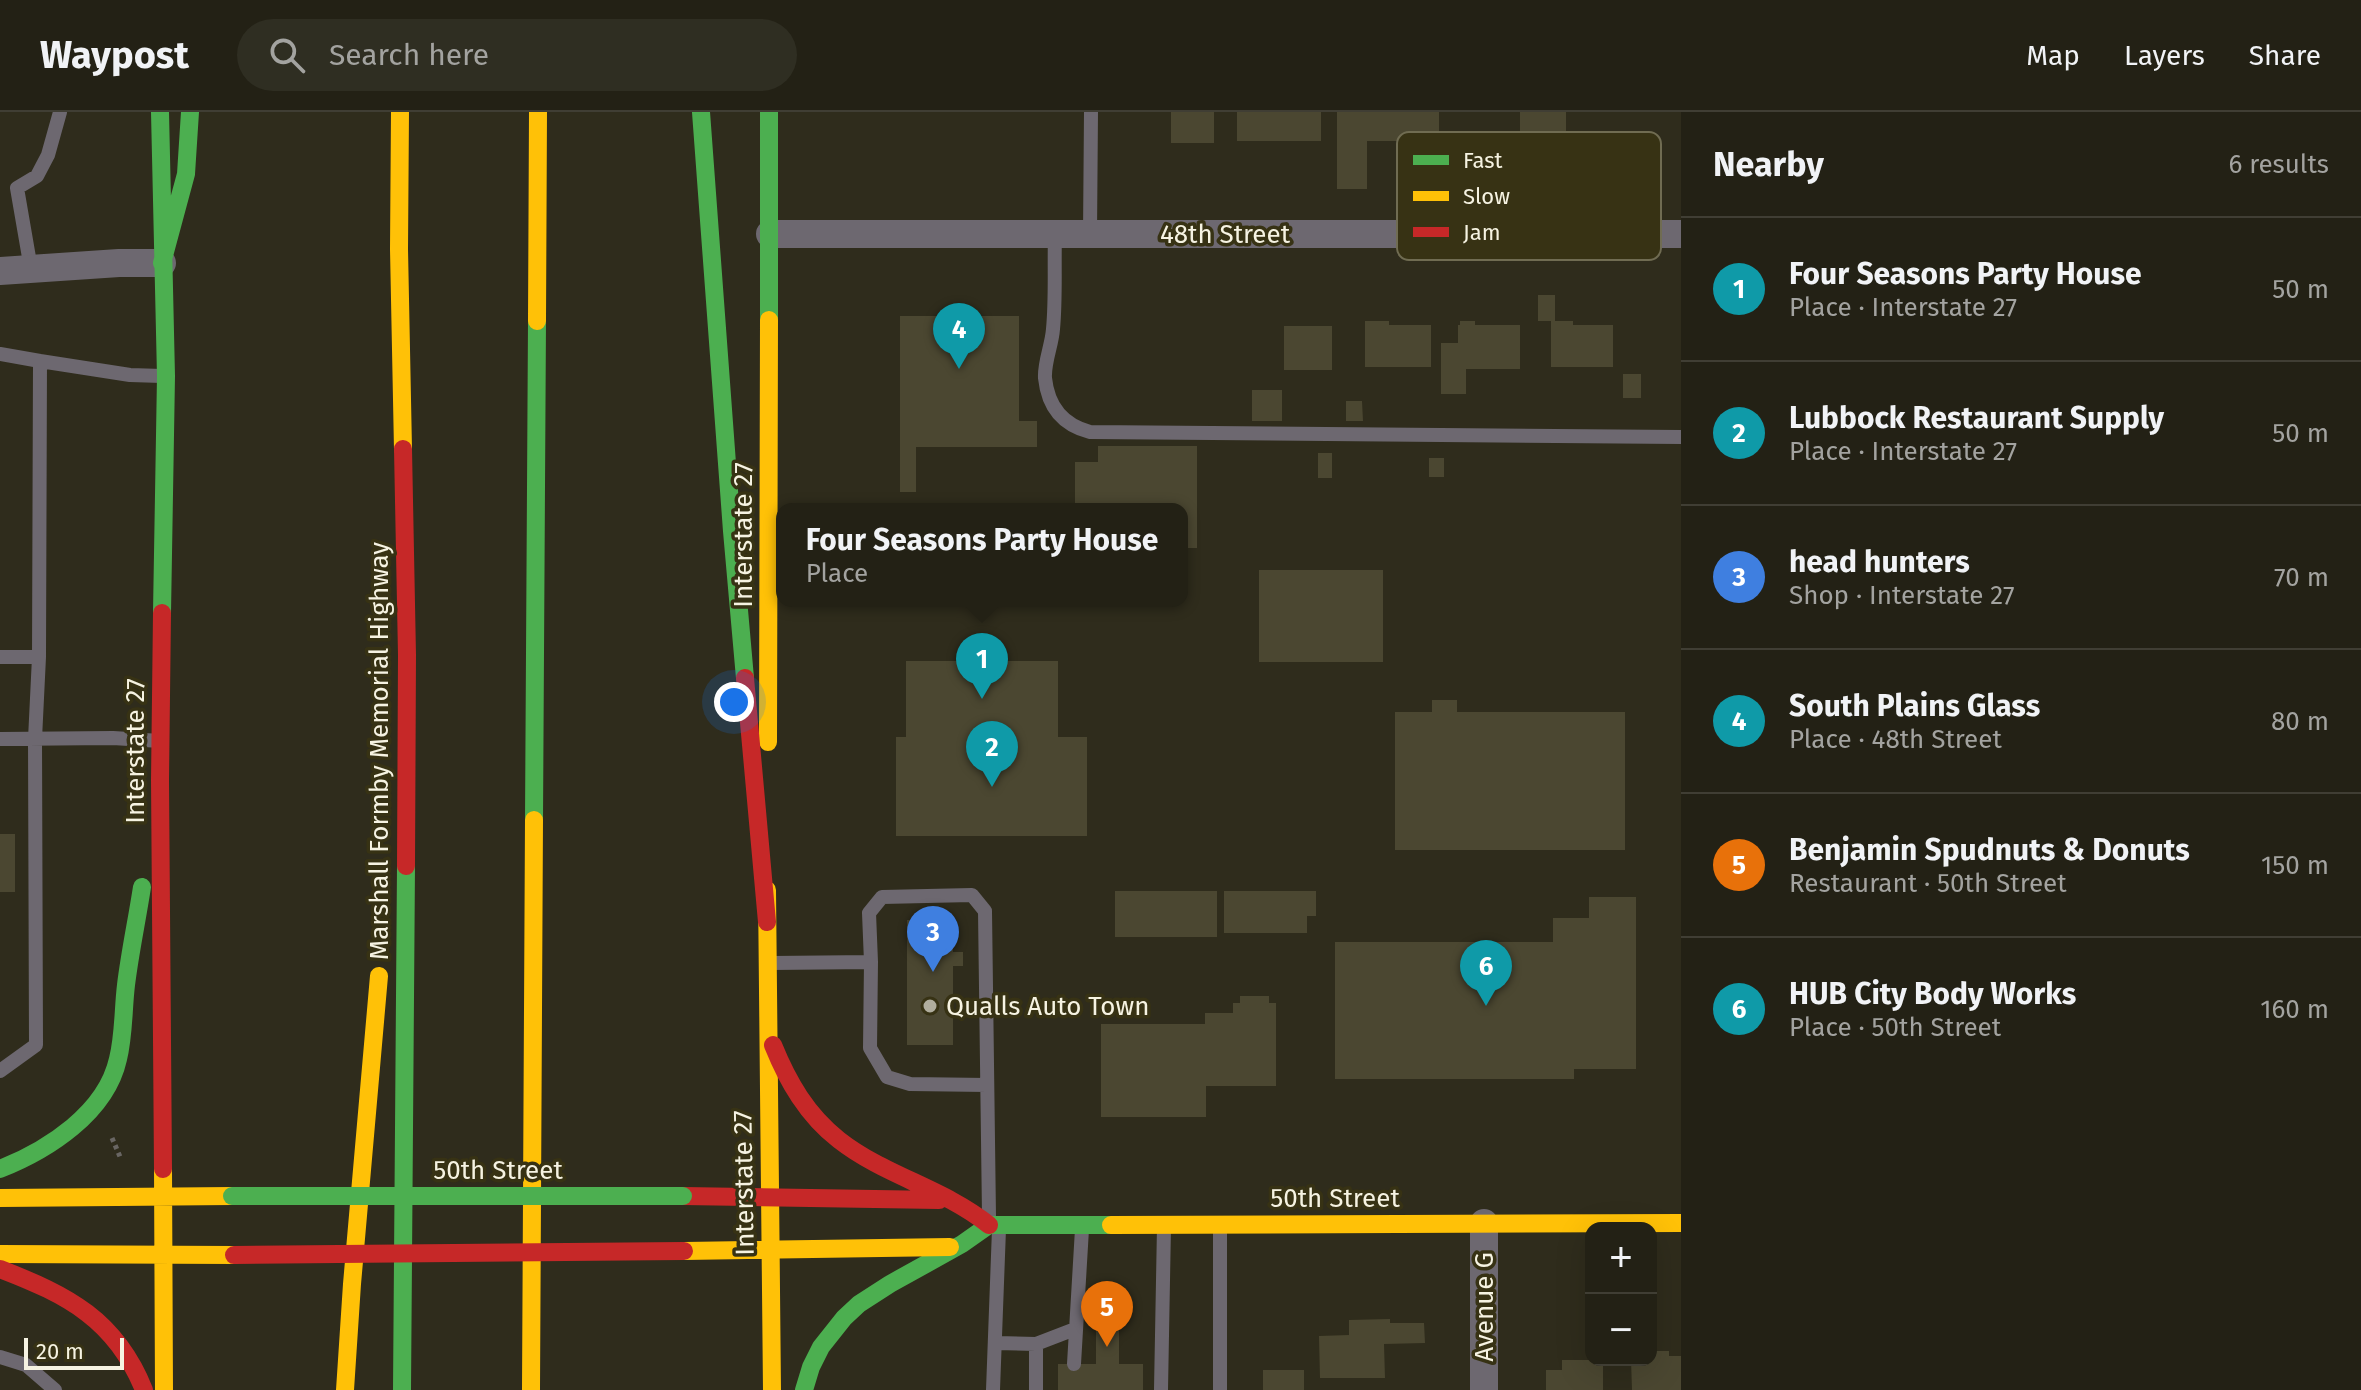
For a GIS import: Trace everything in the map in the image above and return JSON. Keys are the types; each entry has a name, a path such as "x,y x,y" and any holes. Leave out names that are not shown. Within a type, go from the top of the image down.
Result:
{"main road":[{"name":"Interstate 27","path":"160,112 166,376 160,741 164,1390"},
{"path":"162,263 186,174 190,112"},
{"name":"Marshall Formby Memorial Highway","path":"400,112 399,249 407,655 402,1390"},
{"path":"531,1390 538,112"},
{"path":"701,112 732,531 767,922"},
{"name":"Interstate 27","path":"769,112 767,922 772,1390"},
{"path":"388,875 407,655"},
{"path":"0,1169 38,1151 80,1121 111,1081 121,1042 126,987 160,780"},
{"path":"345,1390 381,953"},
{"path":"768,1034 795,1090 823,1127 874,1162 955,1200 994,1225 901,1276 849,1312 815,1357 807,1373 804,1390"},
{"name":"50th Street","path":"0,1198 769,1196 955,1200"},
{"name":"50th Street","path":"994,1225 1681,1223"},
{"path":"0,1254 163,1256 958,1247"},
{"path":"0,1269 67,1297 98,1320 123,1349 144,1390"}],"street":[{"name":"48th Street","path":"770,234 1397,234"},
{"path":"0,271 162,263"},
{"name":"Avenue G","path":"1484,1223 1484,1390"}],"lane":[{"path":"0,189 17,188 37,176 48,155 60,112"},
{"path":"1090,234 1091,112"},
{"path":"17,188 31,269"},
{"path":"1055,234 1053,330 1045,378 1058,414 1073,427 1090,432 1681,437"},
{"path":"0,354 130,375 166,376"},
{"path":"0,1071 36,1045 35,739 39,657 40,361"},
{"path":"0,657 39,657"},
{"path":"0,739 113,738 160,741"},
{"path":"987,1085 910,1084 887,1077 870,1048 869,913 882,897 972,895 985,911 987,1085 996,1343 993,1390"},
{"path":"768,963 871,962"},
{"path":"1074,1364 1083,1225"},
{"path":"1220,1225 1220,1390"},
{"path":"1161,1390 1164,1226"},
{"path":"996,1343 1036,1344 1075,1329"},
{"path":"1036,1344 1036,1390"},
{"path":"0,1357 26,1365 52,1388"}],"path":[{"path":"109,1130 121,1159"}],"building":[{"path":"1171,112 1214,112 1214,143 1171,143"},
{"path":"1237,112 1321,112 1321,141 1237,141"},
{"path":"1337,112 1439,112 1439,132 1397,132 1397,141 1367,141 1367,189 1337,189"},
{"path":"1520,112 1566,112 1566,132 1520,132"},
{"path":"1538,295 1555,295 1555,321 1573,321 1573,325 1613,325 1613,367 1551,367 1551,321 1538,321"},
{"path":"900,316 1019,316 1019,421 1037,421 1037,447 916,447 916,492 900,492"},
{"path":"1365,321 1389,321 1389,325 1431,325 1431,367 1365,367"},
{"path":"1460,321 1475,321 1475,325 1520,325 1520,369 1466,369 1466,394 1441,394 1441,343 1458,343"},
{"path":"1284,326 1332,326 1332,370 1284,370"},
{"path":"1623,374 1641,374 1641,398 1623,398"},
{"path":"1252,390 1282,390 1282,421 1252,421"},
{"path":"1346,401 1362,401 1363,421 1346,421"},
{"path":"1098,446 1197,446 1197,548 1188,548 1188,503 1075,503 1075,462 1098,462"},
{"path":"1318,453 1332,453 1332,478 1318,478"},
{"path":"1429,458 1444,458 1444,477 1429,477"},
{"path":"1259,570 1383,570 1383,662 1259,662"},
{"path":"963,645 981,645 981,661 1058,661 1058,737 1087,737 1087,836 896,836 896,737 906,737 906,661 963,661"},
{"path":"1432,700 1457,700 1457,712 1625,712 1625,850 1395,850 1395,712 1432,712"},
{"path":"0,834 15,834 15,892 0,892"},
{"path":"1115,891 1217,891 1217,937 1115,937"},
{"path":"1224,891 1316,891 1316,916 1307,916 1307,933 1224,933"},
{"path":"1589,897 1636,897 1636,1069 1574,1069 1574,1079 1335,1079 1335,942 1553,942 1553,918 1589,918"},
{"name":"Qualls Auto Town","path":"907,920 953,920 953,952 963,952 963,966 953,966 953,1045 907,1045"},
{"path":"1240,996 1269,996 1269,1003 1276,1003 1276,1086 1206,1086 1206,1117 1101,1117 1101,1024 1205,1024 1205,1013 1233,1013 1233,1003 1240,1003"},
{"path":"1390,1319 1390,1323 1424,1323 1425,1343 1384,1344 1385,1378 1320,1378 1319,1336 1349,1335 1349,1320"},
{"path":"1096,1329 1119,1329 1119,1364 1143,1364 1143,1390 1058,1390 1058,1364 1096,1364"},
{"path":"1657,1351 1669,1351 1669,1356 1681,1356 1681,1390 1632,1390 1631,1366 1657,1366"},
{"path":"1562,1360 1585,1360 1585,1366 1603,1366 1603,1390 1546,1390 1546,1370 1562,1370"},
{"path":"1263,1370 1304,1370 1304,1390 1263,1390"}],"traffic: fast":[{"path":"160,112 166,376 162,613"},
{"path":"162,263 186,174 190,112"},
{"path":"701,112 745,678"},
{"path":"769,112 769,320"},
{"path":"534,820 537,321"},
{"path":"402,1390 406,866"},
{"path":"0,1169 37,1151 72,1127 88,1113 111,1078 120,1050 125,994 142,887"},
{"path":"232,1196 683,1196"},
{"path":"804,1390 821,1347 859,1304 989,1225 1111,1225"}],"traffic: slow":[{"path":"400,112 403,449"},
{"path":"537,321 538,112"},
{"path":"768,742 769,320"},
{"path":"531,1390 534,820"},
{"path":"767,890 772,1390"},
{"path":"345,1390 379,976"},
{"path":"163,1169 164,1390"},
{"path":"0,1198 232,1196"},
{"path":"1111,1225 1681,1223"},
{"path":"684,1251 950,1247"},
{"path":"0,1254 234,1255"}],"traffic: jam":[{"path":"403,449 407,655 406,866"},
{"path":"162,613 163,1169"},
{"path":"745,678 767,922"},
{"path":"773,1045 800,1097 817,1120 839,1140 875,1163 953,1201 989,1225"},
{"path":"683,1196 939,1200"},
{"path":"234,1255 684,1251"},
{"path":"0,1269 47,1289 87,1313 119,1345 144,1390"}],"place":[{"name":"South Plains Glass","path":"959,369"},
{"name":"Four Seasons Party House","path":"982,699"},
{"name":"Lubbock Restaurant Supply","path":"992,787"},
{"name":"head hunters","path":"933,972"},
{"name":"Qualls Auto Town","path":"930,1006"},
{"name":"HUB City Body Works","path":"1486,1006"},
{"name":"Benjamin Spudnuts & Donuts","path":"1107,1347"}]}
